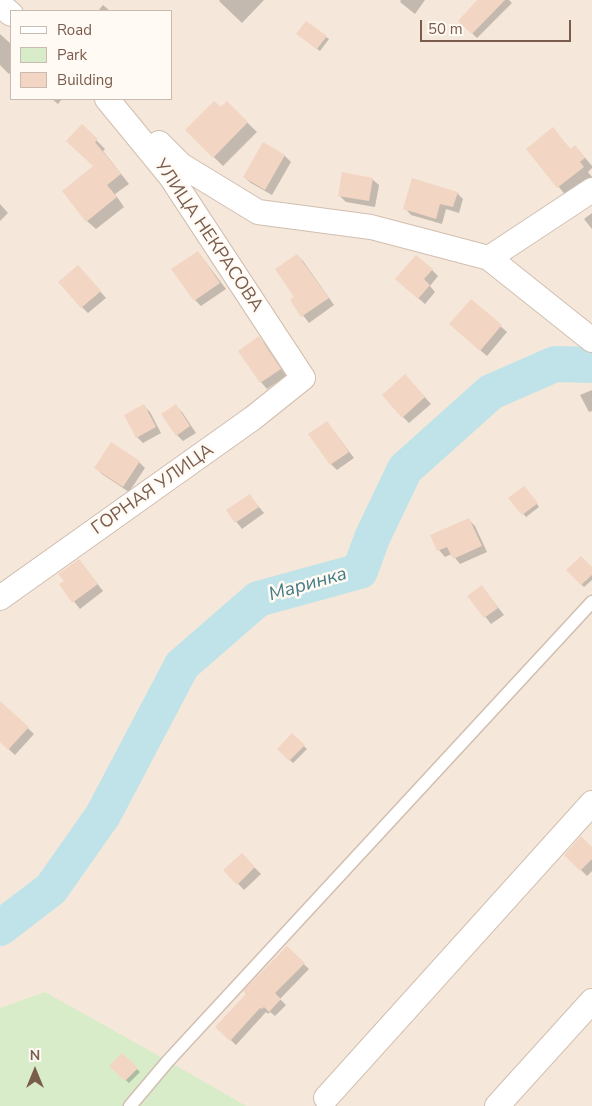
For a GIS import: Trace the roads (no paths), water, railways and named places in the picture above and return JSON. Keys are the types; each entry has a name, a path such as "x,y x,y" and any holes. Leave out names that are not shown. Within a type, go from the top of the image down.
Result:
{"street":[{"path":"0,5 10,13"},
{"name":"УЛИЦА НЕКРАСОВА","path":"108,100 170,178 303,378"},
{"path":"114,100 181,165 258,212 371,227 489,258 592,340"},
{"path":"489,258 592,190"},
{"name":"ГОРНАЯ УЛИЦА","path":"0,598 253,418 303,378"},
{"path":"326,1098 592,803"},
{"path":"497,1106 592,1001"}],"lane":[{"path":"130,1106 168,1060 592,602"}],"waterway":[{"name":"Маринка","path":"0,928 51,889 103,815 182,665 258,599 360,571 372,538 405,469 491,392 555,364 592,365"}]}
